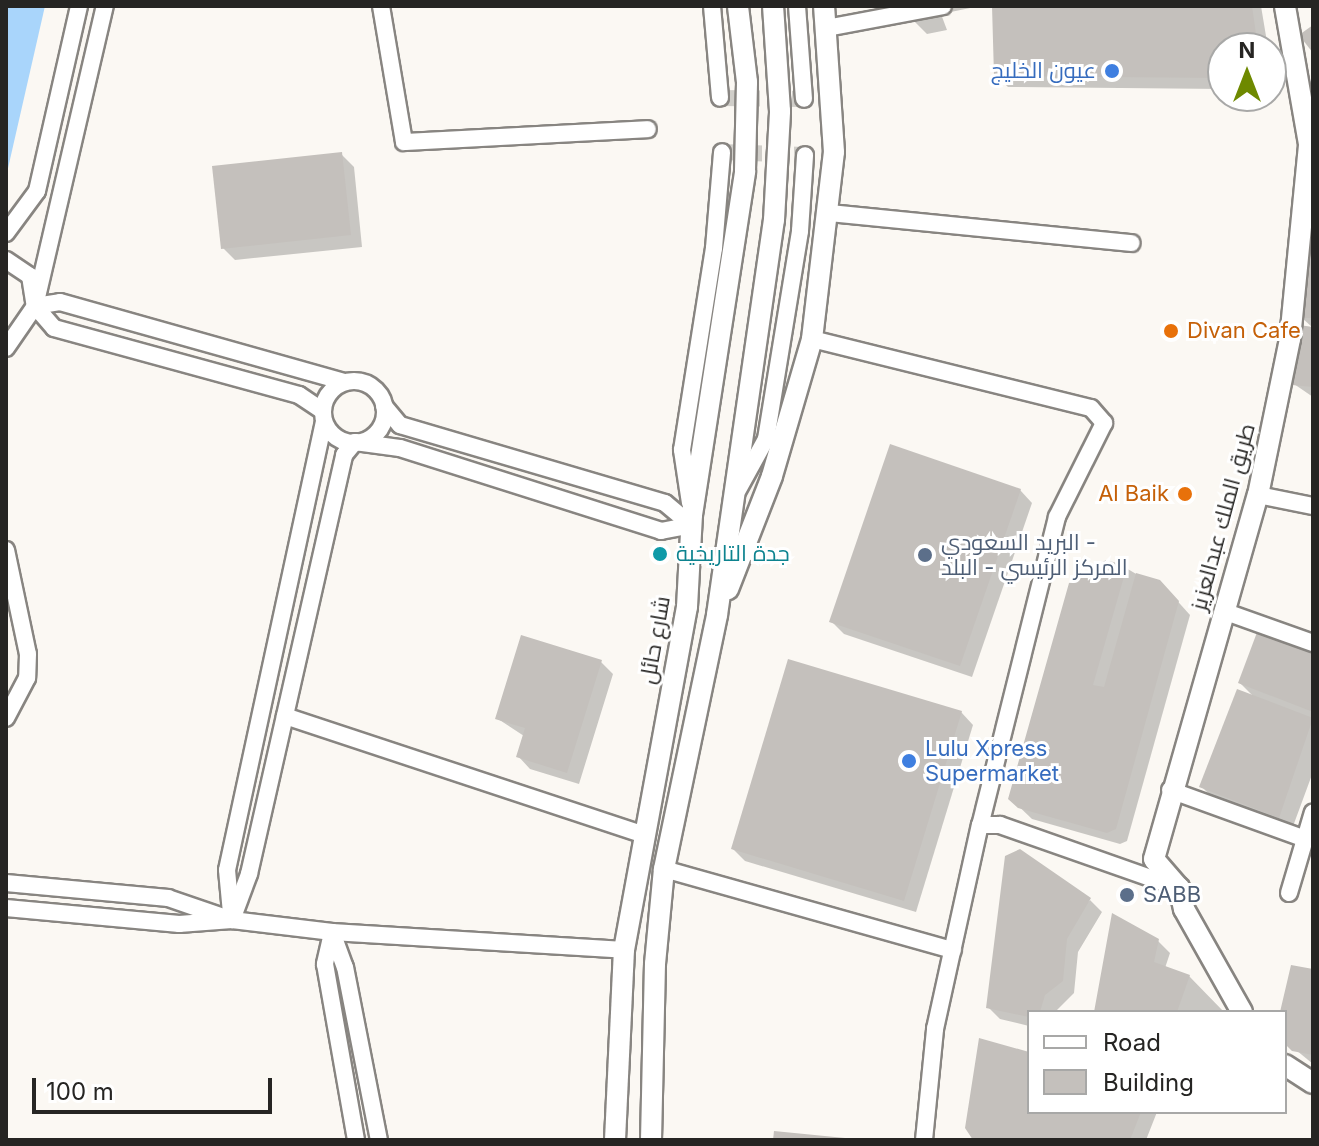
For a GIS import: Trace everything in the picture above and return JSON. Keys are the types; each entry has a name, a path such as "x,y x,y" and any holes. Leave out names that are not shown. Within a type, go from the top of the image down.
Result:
{"main road":[{"name":"شارع حائل","path":"615,1140 624,950 642,834 687,607 692,520 745,171 747,82 738,6"},
{"path":"651,1140 655,964 664,869 717,615 730,506 774,220 780,111 773,6"},
{"path":"717,615 772,476 812,339 830,213 834,152 824,6"},
{"name":"طريق الملك عبدالعزيز","path":"1241,1010 1184,909 1179,888 1154,859 1170,790 1258,495 1290,339 1307,223 1309,144 1285,6"},
{"path":"1287,1066 1313,1083"}],"street":[{"path":"6,233 37,191 79,6"},
{"path":"6,348 35,306 105,6"},
{"path":"381,6 404,142 648,129"},
{"path":"712,6 720,98"},
{"path":"797,6 804,99"},
{"path":"827,28 943,6"},
{"path":"692,520 682,450 714,248 722,152"},
{"path":"730,506 766,439 800,231 805,155"},
{"path":"830,213 1132,243"},
{"path":"6,260 30,276 35,306 54,328 299,395 324,416 336,437 400,448 661,531 692,520"},
{"path":"35,306 60,302 374,388 400,425 665,503 692,520"},
{"path":"812,339 1091,408 1104,423 1057,517 980,825 935,1029 924,1140"},
{"path":"232,920 227,870 329,393 345,382"},
{"path":"232,920 249,874 344,455 355,442 375,435 384,406"},
{"path":"1258,495 1313,506"},
{"path":"6,550 28,654 27,678 6,718"},
{"path":"1223,611 1313,643"},
{"path":"285,716 642,834"},
{"path":"1170,790 1305,839"},
{"path":"1289,893 1313,812"},
{"path":"980,825 1000,825 1179,888"},
{"path":"664,869 953,950"},
{"path":"6,883 168,898 232,920"},
{"path":"6,908 179,924 232,920 332,932 624,950"},
{"path":"332,932 325,964 356,1140"},
{"path":"332,932 345,967 379,1140"}],"water":[{"path":"6,6 45,6 6,177"}],"building":[{"path":"992,6 1252,6 1256,32 1207,32 1207,78 994,76"},
{"path":"1313,25 1313,53 1299,35"},
{"path":"342,152 351,235 221,249 212,166"},
{"path":"1313,239 1313,318 1299,318 1308,240"},
{"path":"1299,325 1313,327 1313,387 1292,385"},
{"name":"البريد السعودي - المركز الرئيسي - البلد","path":"890,444 1021,489 960,666 829,622"},
{"path":"1106,560 1127,566 1093,685 1104,687 1136,573 1160,580 1179,601 1116,829 1107,833 1018,808 1008,799 1069,583"},
{"path":"1259,627 1313,647 1313,712 1238,683"},
{"path":"521,635 602,660 567,773 516,757 525,728 495,719"},
{"path":"788,659 962,711 904,901 731,849"},
{"path":"1237,689 1313,718 1279,818 1199,787"},
{"path":"1020,849 1091,898 1067,939 1063,981 1045,995 1041,1010 1027,1010 1027,1017 986,1008 1005,856"},
{"path":"1112,913 1159,939 1154,962 1190,975 1178,1010 1094,1010"},
{"path":"1291,965 1313,969 1313,1055 1292,1051 1287,1046 1287,1010 1280,1010"},
{"path":"979,1038 1027,1051 1027,1114 1140,1114 1130,1140 973,1140 965,1128"},
{"path":"774,1131 845,1138 845,1140 773,1140"}],"tunnel":[{"path":"720,98 804,99"},
{"path":"722,152 805,155"}],"place":[{"name":"عيون الخليج","path":"1112,71"},
{"name":"Divan Cafe","path":"1171,331"},
{"name":"Al Baik","path":"1185,494"},
{"name":"جدة التاريخية","path":"660,554"},
{"name":"البريد السعودي - المركز الرئيسي - البلد","path":"925,555"},
{"name":"Lulu Xpress Supermarket","path":"909,761"},
{"name":"SABB","path":"1127,895"}]}
